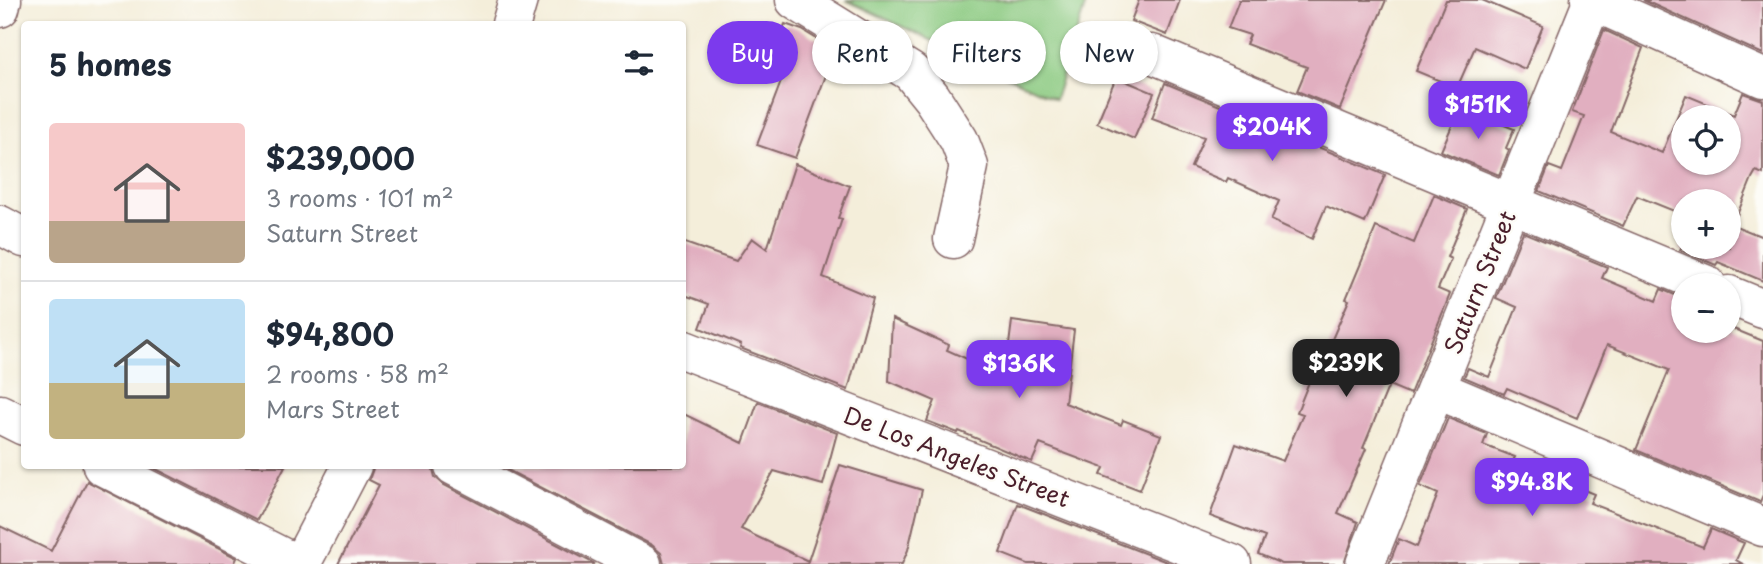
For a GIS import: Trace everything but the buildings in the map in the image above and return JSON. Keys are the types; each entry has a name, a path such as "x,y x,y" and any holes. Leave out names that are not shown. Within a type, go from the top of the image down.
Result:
{"street":[{"path":"0,8 2,0"},
{"path":"512,21 518,0"},
{"path":"794,0 911,72 932,98 959,140 969,166 953,239"},
{"path":"1592,0 1763,78"},
{"name":"Saturn Street","path":"1366,564 1592,0"},
{"path":"1158,57 1678,273"},
{"path":"0,225 21,236"},
{"path":"1741,300 1763,309"},
{"name":"De Los Angeles Street","path":"686,351 1232,564"},
{"path":"1436,389 1763,527"},
{"path":"0,414 21,424"},
{"path":"108,469 298,564 350,469"},
{"path":"460,469 642,564"}],"green space":[{"path":"846,0 1087,0 1080,21 1060,21 1060,84 1055,99 1023,84 1046,84 1046,21 927,21 927,38 913,32 913,21 890,21"}]}
